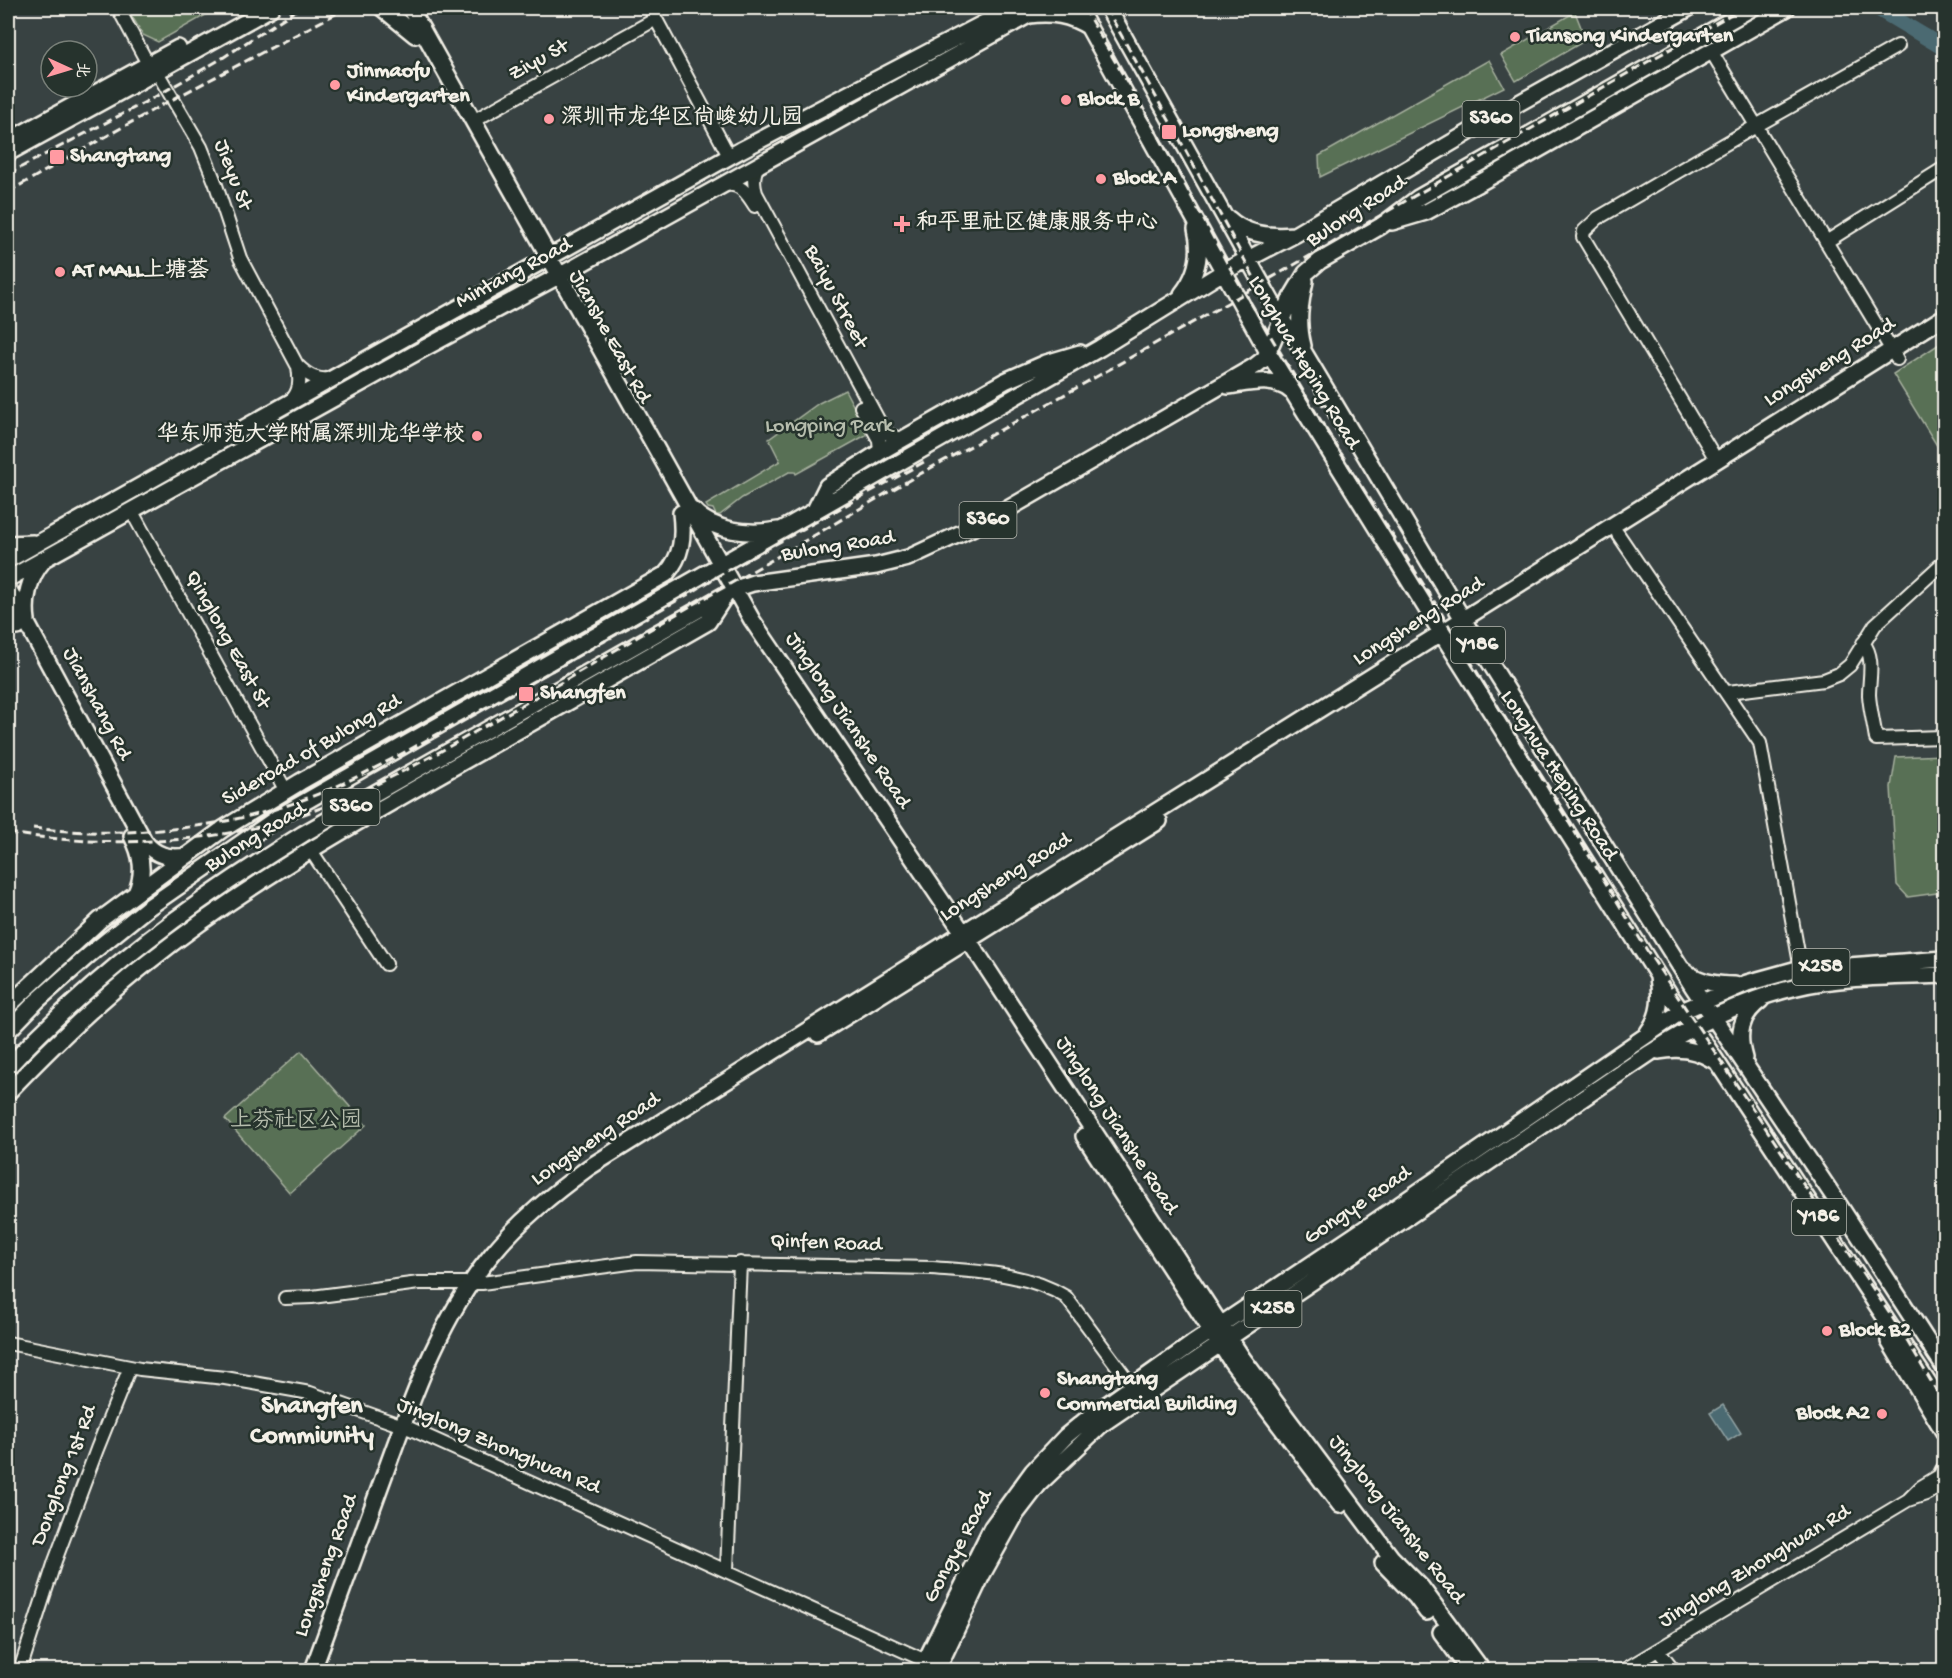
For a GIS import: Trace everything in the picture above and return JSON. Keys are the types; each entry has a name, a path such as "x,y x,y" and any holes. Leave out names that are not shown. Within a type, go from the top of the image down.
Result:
{"main road":[{"path":"8,153 252,8"},
{"path":"8,141 271,8"},
{"path":"382,8 417,30"},
{"name":"Jianshe East Rd","path":"399,8 417,30 473,122 546,260"},
{"name":"Jianshe East Rd","path":"410,8 417,30 731,592"},
{"path":"417,8 417,30"},
{"name":"Mintang Road","path":"8,560 729,156 1012,8"},
{"name":"Mintang Road","path":"8,579 1041,8"},
{"name":"Y186","path":"1078,8 1089,27"},
{"name":"Longhua Heping Road","path":"1108,8 1282,321 1305,354 1466,625 1702,1001 1832,1194 1944,1367"},
{"name":"Bulong Road","path":"8,1031 37,1001 89,955 146,909 280,816 1100,348 1223,272 1296,234 1520,103 1689,8"},
{"name":"Bulong Road","path":"8,1067 47,1027 135,949 186,909 243,871 303,834 731,592 753,583 876,566 908,558 987,521 1255,366 1268,352 1295,290 1306,273 1320,261 1381,226 1418,198 1752,8"},
{"path":"1381,226 1426,212 1787,8"},
{"path":"1027,15 1061,15 1089,27"},
{"name":"Longhua Heping Road","path":"1089,27 1268,352 1444,638 1682,1011 1944,1407"},
{"path":"1224,214 1233,224 1255,233 1282,236 1296,234"},
{"path":"1179,298 1189,285 1198,262 1199,249 1193,218"},
{"path":"1305,354 1299,334 1299,317 1306,273"},
{"name":"Longsheng Road","path":"322,1671 430,1356 510,1233 530,1214 571,1180 1444,638 1620,537 1894,355 1944,317"},
{"name":"Longsheng Road","path":"1466,625 1717,461 1894,355 1944,328"},
{"name":"Bulong Road","path":"880,452 1026,371 1100,348"},
{"path":"1218,388 1250,382 1268,382 1278,384 1293,393"},
{"path":"814,512 827,486 880,452"},
{"path":"683,508 722,528 760,532 784,529"},
{"path":"666,574 673,567 681,549 683,508"},
{"path":"8,544 24,545 42,541"},
{"path":"18,624 26,608 30,585 38,567 49,556"},
{"path":"666,574 717,567"},
{"name":"Sideroad of Bulong Rd","path":"8,1006 99,920 224,830 286,791 666,574"},
{"name":"Jianshang Rd","path":"8,588 18,624"},
{"path":"8,1092 42,1056 146,964 250,887 310,849 708,622 731,592"},
{"name":"Jinglong Jianshe Road","path":"731,592 752,620 1216,1328 1383,1563 1416,1597 1469,1671"},
{"name":"Jianshang Rd","path":"8,608 140,843"},
{"path":"376,739 431,730"},
{"path":"140,843 165,856 178,858 189,855"},
{"path":"136,893 141,879 140,843"},
{"name":"Gongye Road","path":"933,1668 978,1551 1016,1491 1066,1436 1132,1386 1682,1011 1747,983 1801,969 1944,959"},
{"path":"1680,966 1687,973 1707,981 1731,985 1747,983"},
{"path":"1645,1036 1653,1026 1658,1012 1660,996 1657,972"},
{"name":"Gongye Road","path":"933,1668 994,1551 1016,1514 1039,1484 1102,1424 1650,1053 1693,1027 1771,994 1816,983 1944,975"},
{"path":"1748,1069 1741,1040 1742,1021 1752,1006 1771,994"},
{"path":"1650,1053 1670,1049 1688,1049 1715,1060"},
{"path":"1836,1243 1859,1293 1944,1432"},
{"name":"Jinglong Jianshe Road","path":"1225,1341 1391,1557 1421,1587 1482,1671"},
{"name":"Longsheng Road","path":"313,1671 406,1428"}],"street":[{"name":"Jieyu St","path":"118,8 201,147 240,258 297,365"},
{"path":"650,8 729,156"},
{"name":"Ziyu St","path":"473,122 656,19"},
{"path":"1717,461 1583,237 1584,231 1598,218 1898,45"},
{"path":"1711,51 1894,355"},
{"name":"Baiyu Street","path":"761,163 754,177 756,194 882,427 888,434 902,440"},
{"path":"1826,242 1944,168"},
{"name":"Baiyu Street","path":"722,185 739,186 749,196 877,437 880,452"},
{"path":"297,365 316,379 336,378"},
{"path":"288,404 298,391 300,381 297,365"},
{"name":"Qinglong East St","path":"131,510 286,791"},
{"path":"1620,537 1728,692 1761,745 1801,969"},
{"path":"1728,692 1831,678 1850,665 1875,625 1944,562"},
{"path":"1863,643 1867,647 1870,666 1869,695 1876,739 1944,736"},
{"path":"310,849 386,964"},
{"name":"Qinfen Road","path":"285,1298 312,1297 419,1283 476,1283 637,1262 932,1268 1014,1276 1051,1288 1066,1297 1132,1386"},
{"path":"727,1570 740,1263"},
{"name":"Jinglong Zhonghuan Rd","path":"8,1343 130,1367 225,1378 310,1394 406,1428 727,1570 933,1668"},
{"name":"Donglong 1st Rd","path":"20,1671 55,1561 130,1367"},
{"name":"Jinglong Zhonghuan Rd","path":"1624,1671 1908,1500 1921,1486 1943,1479"},
{"path":"1658,1650 1674,1671"}],"green space":[{"path":"127,8 218,8 158,42 143,35"},
{"path":"1575,12 1586,40 1516,81 1501,55"},
{"path":"1489,60 1504,87 1320,177 1319,156"},
{"path":"1944,341 1944,457 1893,374"},
{"name":"Longping Park","path":"845,390 864,426 866,435 796,474 789,472 742,498 720,515 716,515 713,509 708,508 706,505 780,461 769,439 819,403"},
{"path":"1944,755 1944,892 1908,897 1897,885 1891,787 1896,757"},
{"name":"上芬社区公园","path":"301,1051 366,1125 290,1193 225,1119"}],"water":[{"path":"1723,1405 1741,1433 1728,1441 1710,1413"}],"waterway":[{"path":"1877,8 1944,48"}],"railway":[{"path":"8,174 153,98 221,59 299,8"},
{"path":"8,192 160,106 347,8"},
{"path":"1084,8 1160,138 1226,261 1324,426 1648,952 1900,1329 1944,1403"},
{"path":"1106,8 1340,437"},
{"path":"8,833 44,838 117,842 191,838 263,826 298,816 362,791 483,727 902,484 1215,310 1742,8"},
{"path":"33,828 93,832 183,828 272,810 319,794 409,750 513,693 924,462"},
{"path":"1919,1345 1944,1382"}],"place":[{"name":"Tiansong Kindergarten","path":"1515,37"},
{"name":"Jinmaofu Kindergarten","path":"335,85"},
{"name":"Block B","path":"1066,100"},
{"name":"深圳市龙华区尚峻幼儿园","path":"549,119"},
{"name":"Longsheng","path":"1169,132"},
{"name":"Shangtang","path":"57,157"},
{"name":"Block A","path":"1101,179"},
{"name":"和平里社区健康服务中心","path":"902,224"},
{"name":"AT MALL上塘荟","path":"60,272"},
{"name":"华东师范大学附属深圳龙华学校","path":"477,436"},
{"name":"Shangfen","path":"526,694"},
{"name":"Block B2","path":"1827,1331"},
{"name":"Shangtang Commercial Building","path":"1045,1393"},
{"name":"Block A2","path":"1882,1414"}],"district":[{"name":"Shangfen Commiunity","path":"312,1422"}]}
